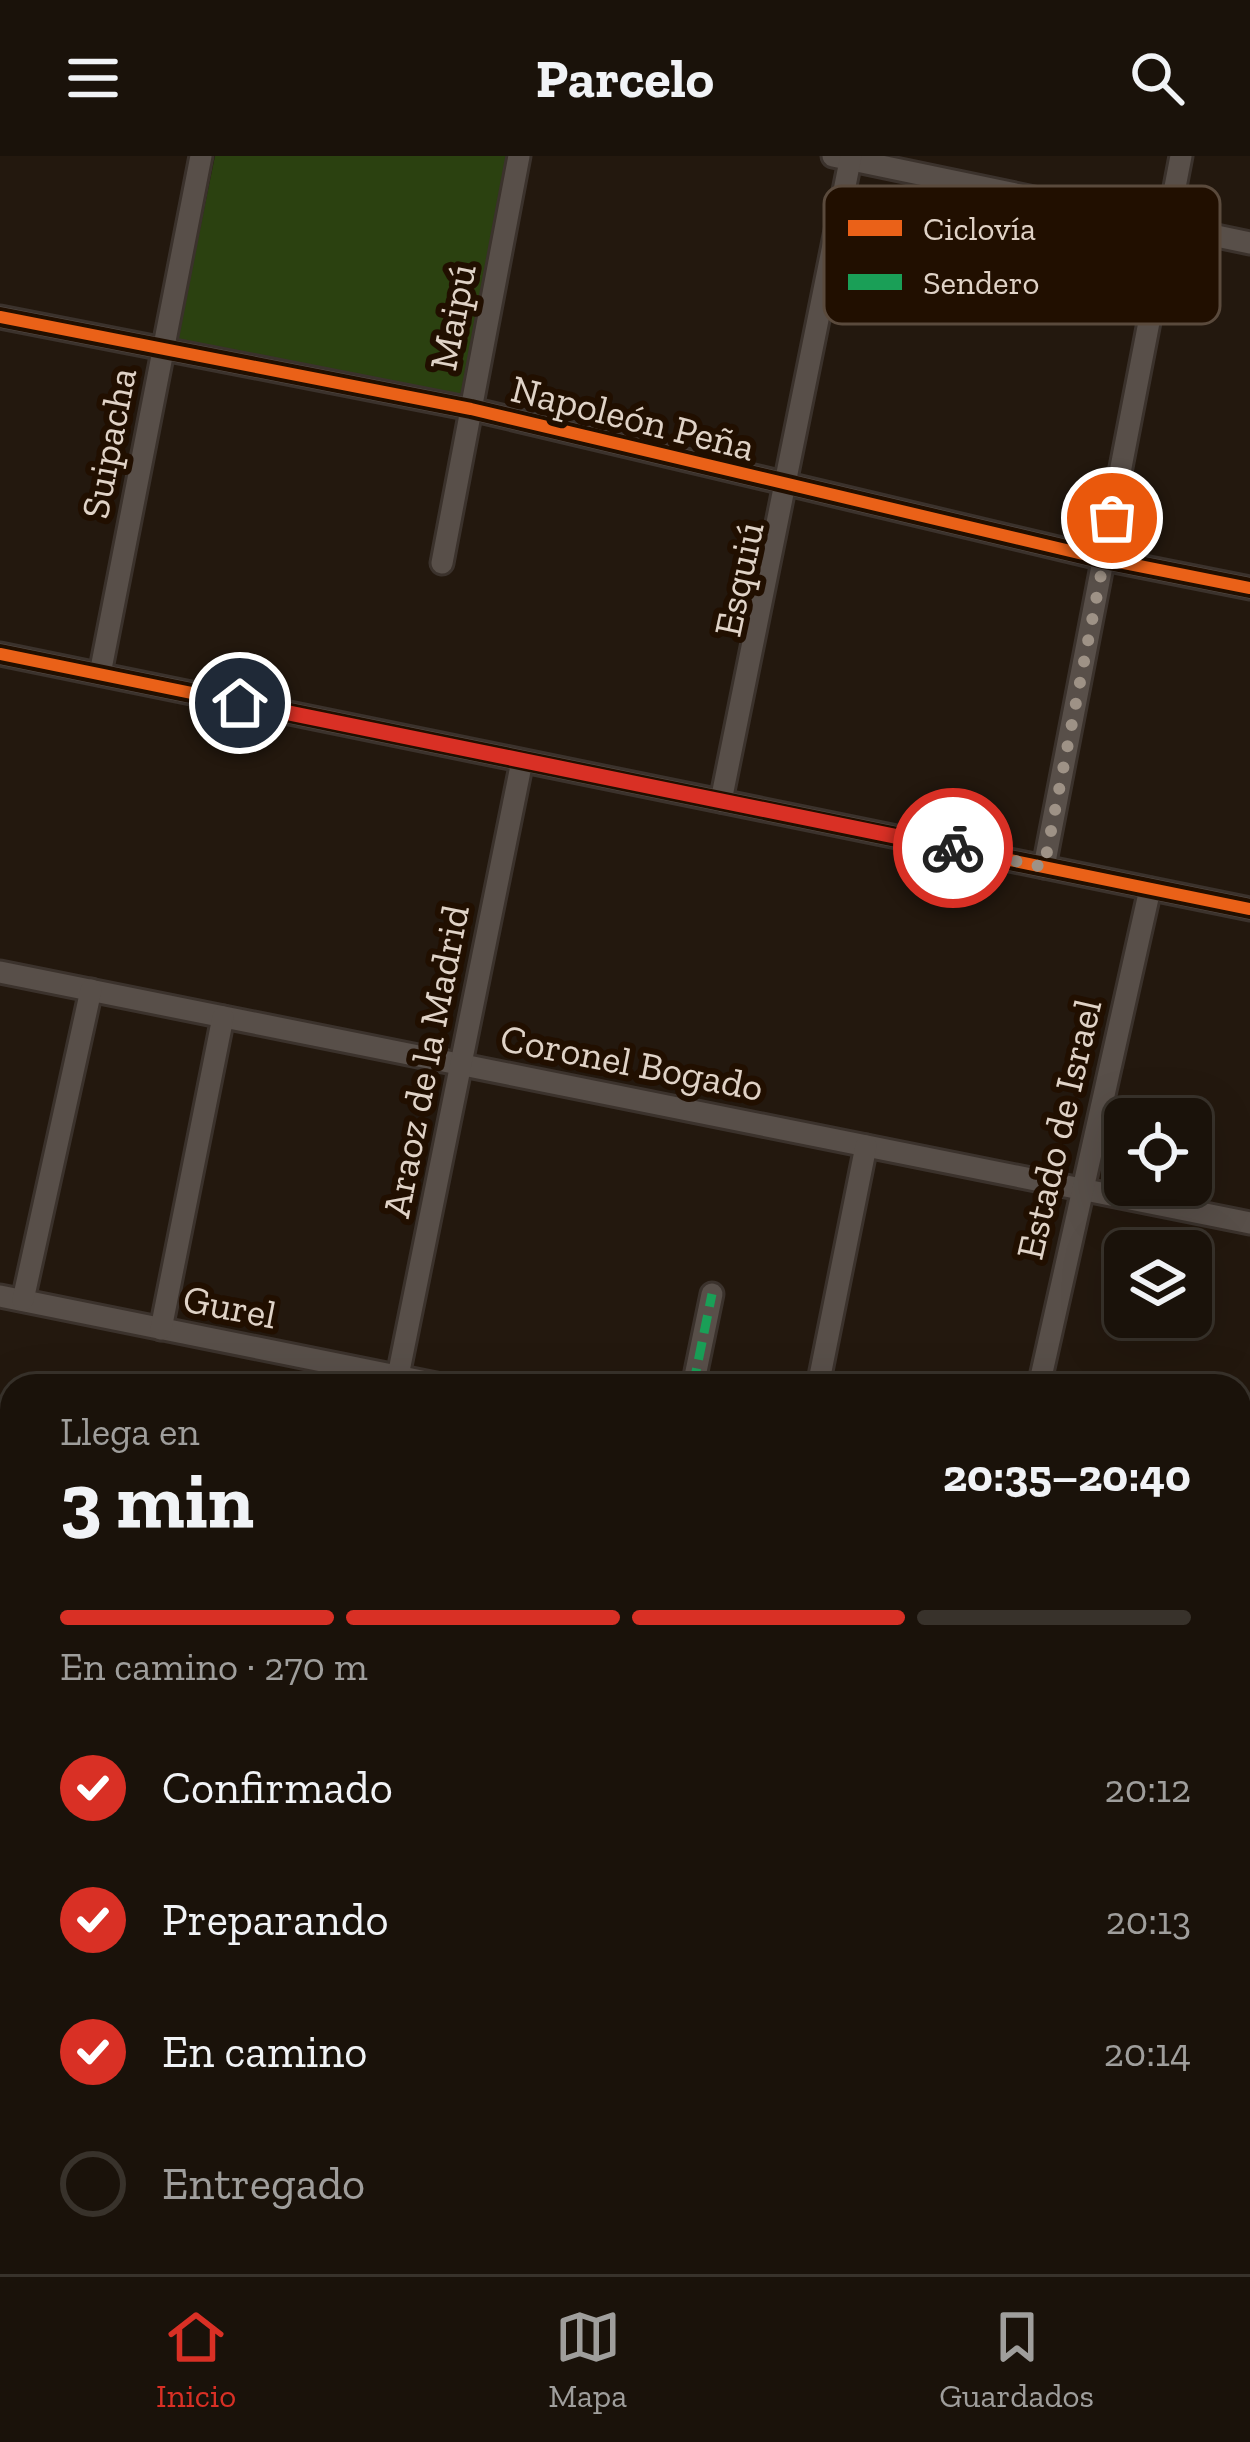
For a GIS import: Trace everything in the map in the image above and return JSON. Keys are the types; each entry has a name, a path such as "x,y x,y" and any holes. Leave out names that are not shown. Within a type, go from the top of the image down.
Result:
{"street":[{"name":"Suipacha","path":"100,674 201,156"},
{"name":"Maipú","path":"442,563 520,156"},
{"path":"1175,186 1181,156"},
{"path":"845,157 980,186"},
{"path":"1220,238 1250,244"},
{"name":"Esquiú","path":"722,801 788,486 824,278"},
{"name":"Napoleón Peña","path":"0,317 471,409 1103,559 1250,588"},
{"path":"1044,867 1147,324"},
{"path":"0,654 1250,909"},
{"name":"Araoz de la Madrid","path":"413,1374 461,1064 522,760"},
{"name":"Estado de Israel","path":"1041,1374 1079,1189 1150,889"},
{"name":"Coronel Bogado","path":"0,972 1250,1223"},
{"path":"11,1298 91,990"},
{"path":"161,1328 223,1017"},
{"path":"820,1374 866,1146"},
{"path":"695,1374 712,1294"},
{"name":"Gurel","path":"11,1298 379,1374"}],"green space":[{"path":"215,156 511,156 463,401 177,340"}],"marked path":[{"path":"695,1374 712,1294"}],"cycle path":[{"path":"0,317 471,409 1104,559 1250,588"},
{"path":"0,654 1250,909"}],"way so far":[{"path":"953,848 1044,867 1112,518"}],"route":[{"path":"240,703 953,848"}]}
